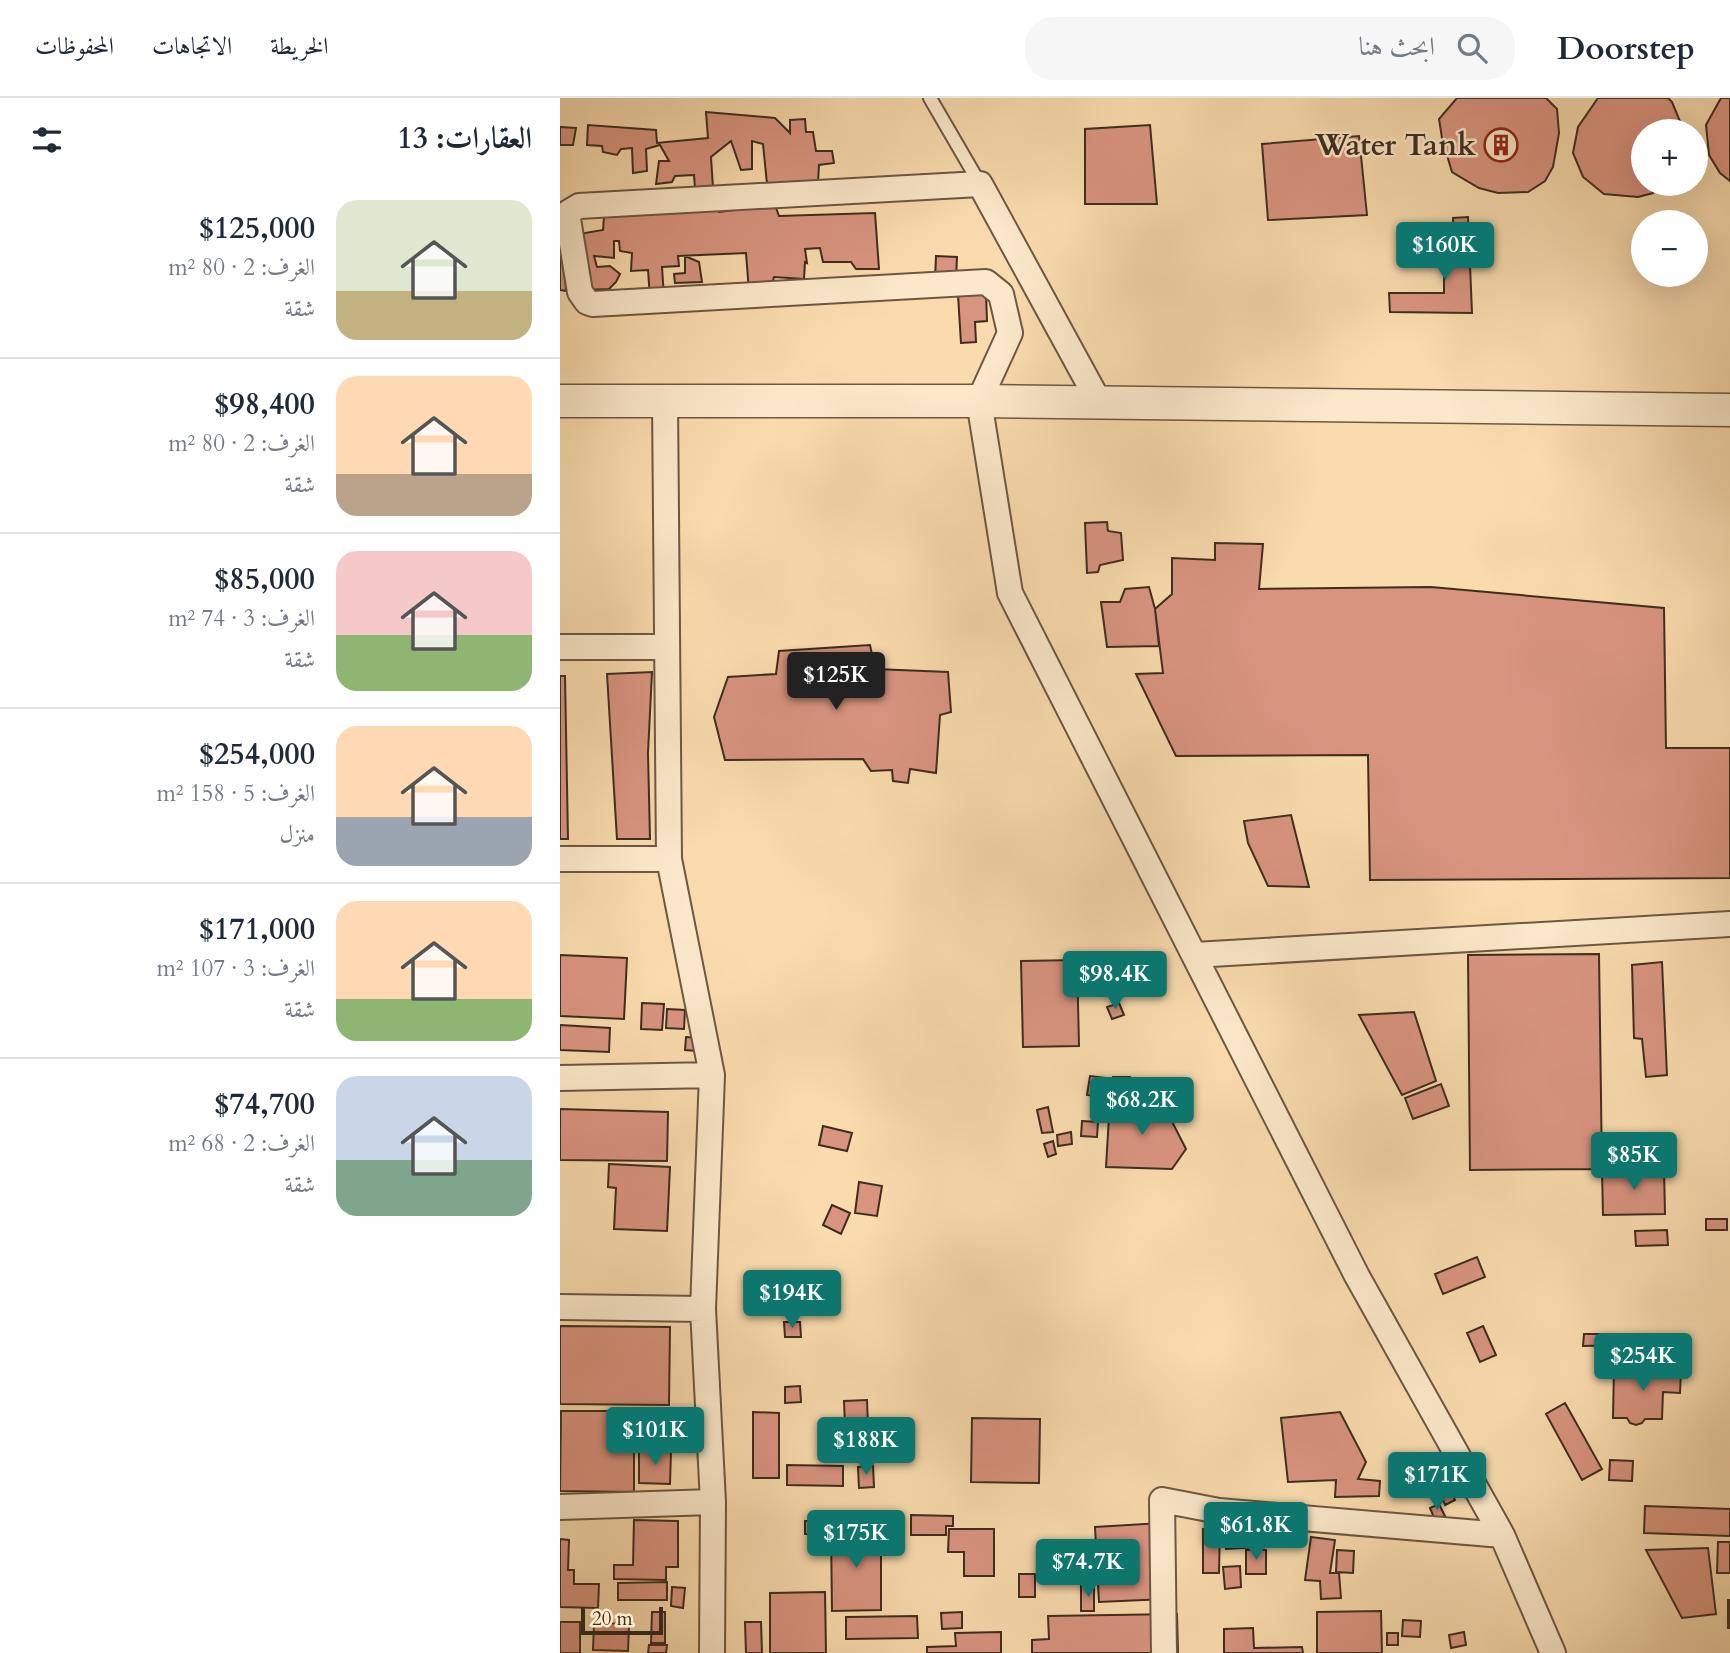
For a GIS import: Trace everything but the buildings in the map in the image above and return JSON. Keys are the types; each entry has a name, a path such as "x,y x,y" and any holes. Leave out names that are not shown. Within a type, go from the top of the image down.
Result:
{"street":[{"path":"1099,402 979,184 579,206 569,212 580,292 587,302 593,304 986,282 1001,294 1010,333 979,401 1010,593 1357,1276 1502,1535 1553,1653"},
{"path":"665,400 669,859 712,1075 703,1309 713,1502 712,1653"},
{"path":"560,401 979,401 1730,410"},
{"path":"560,647 667,646"},
{"path":"560,859 669,859"},
{"path":"1194,955 1730,924"},
{"path":"560,1078 712,1075"},
{"path":"560,1307 703,1309"},
{"path":"1164,1653 1162,1500 1219,1511 1502,1535"},
{"path":"560,1507 713,1502"}],"lane":[{"path":"930,98 979,184"}],"place":[{"name":"Water Tank","path":"1501,145"}]}
